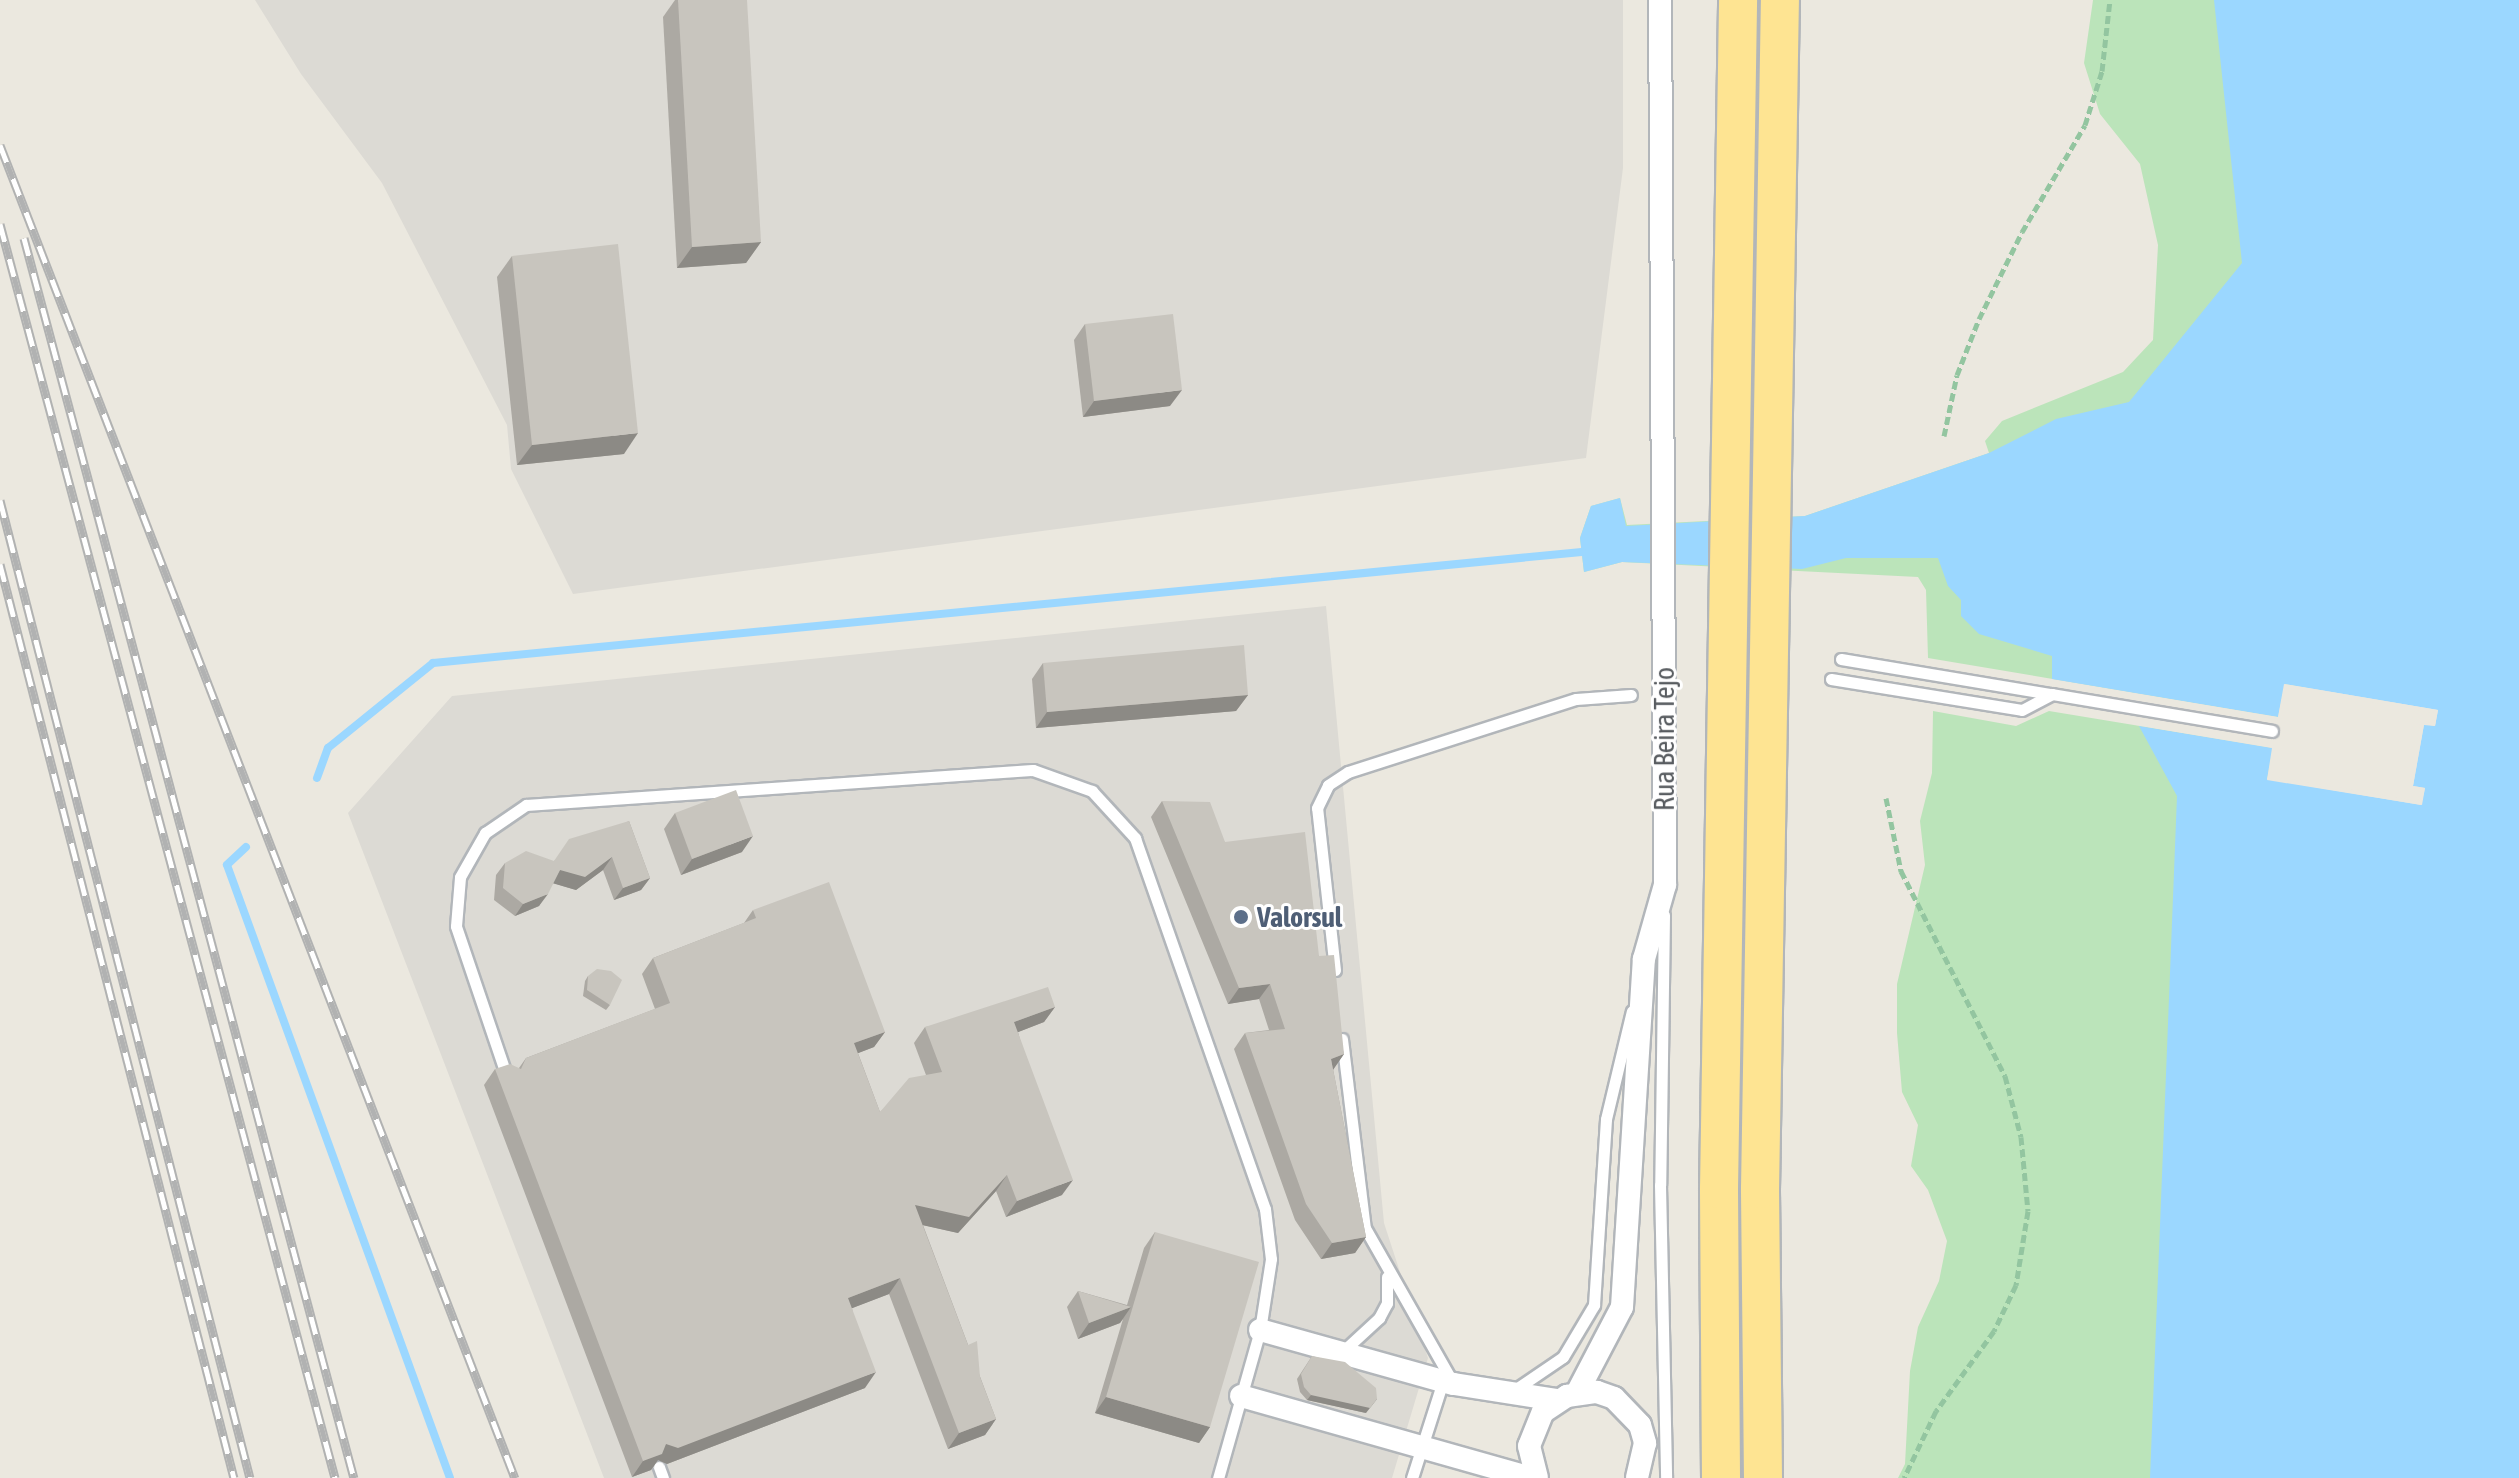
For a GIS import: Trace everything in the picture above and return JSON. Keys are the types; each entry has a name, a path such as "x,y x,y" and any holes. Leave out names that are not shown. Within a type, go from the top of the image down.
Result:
{"highway":[{"path":"1721,1478 1719,1189 1738,0"},
{"path":"1763,1478 1760,1189 1780,0"}],"street":[{"name":"Rua Beira Tejo","path":"1660,0 1665,885"},
{"path":"1537,1478 1531,1464 1531,1437 1543,1412 1567,1396 1622,1307 1644,959 1665,885"},
{"path":"1260,1330 1448,1383 1509,1393 1567,1396 1597,1392 1629,1409 1645,1443 1637,1478"},
{"path":"1241,1396 1531,1478"}],"lane":[{"path":"1841,659 2272,731"},
{"path":"1831,679 2022,710 2052,694"},
{"path":"1336,980 1317,808 1328,785 1348,772 1576,699 1631,695"},
{"path":"507,1077 456,926 460,877 485,833 526,805 1033,770 1092,791 1135,838 1265,1209 1271,1259 1260,1330 1218,1478"},
{"name":"Rua Beira Tejo","path":"1665,885 1660,1185 1666,1478"},
{"path":"1509,1393 1563,1357 1594,1305 1606,1119 1644,959"},
{"path":"1341,1026 1361,1213 1384,1269 1448,1383 1412,1478"},
{"path":"1341,1353 1387,1303 1384,1269"}],"path":[{"path":"1944,436 1957,375 1979,319 2022,232 2085,125 2102,71 2110,0"},
{"path":"1886,798 1901,871 2005,1076 2021,1137 2028,1211 2016,1285 1994,1331 1936,1411 1904,1478"}],"shaded area":[{"path":"255,0 1623,0 1623,168 1586,458 573,594 511,469 507,425 382,183 301,74"},
{"path":"1326,606 1384,1223 1428,1358 1392,1478 604,1478 348,813 452,696"}],"green space":[{"path":"2093,0 2378,0 2311,688 2284,684 2278,717 1928,658 1926,590 1918,577 1622,562 1584,572 1580,538 1591,506 1620,498 1627,525 1805,516 1989,453 1985,441 2002,421 2123,372 2153,340 2158,245 2140,164 2100,114 2084,63"},
{"path":"1933,711 2016,726 2049,711 2273,748 2267,779 2318,1478 1898,1478 1905,1464 1910,1371 1918,1327 1939,1281 1947,1241 1928,1190 1911,1166 1918,1125 1902,1092 1897,1033 1897,984 1925,865 1920,821 1932,773"}],"water":[{"path":"2214,0 2519,0 2519,1478 2150,1478 2177,796 2139,726 2273,748 2267,779 2421,805 2425,788 2413,786 2424,724 2435,726 2438,710 2285,684 2278,717 2052,679 2052,656 1979,634 1961,616 1961,600 1948,586 1938,558 1846,558 1802,569 1622,562 1584,572 1580,538 1591,506 1620,498 1626,526 1805,516 1989,453 2056,419 2129,402 2242,263"}],"pier":[{"path":"2048,679 2278,717 2284,684 2438,710 2435,726 2424,725 2413,786 2425,788 2422,805 2267,780 2272,748 2135,725 2274,744 2272,776 2418,801 2420,791 2409,786 2420,724 2432,722 2434,713 2287,688 2278,721"}],"building":[{"path":"678,0 747,0 761,242 692,247"},
{"path":"618,244 638,433 532,445 512,256"},
{"path":"1173,314 1182,390 1094,401 1085,324"},
{"path":"1244,645 1248,695 1047,712 1043,663"},
{"path":"736,790 753,836 692,859 675,813"},
{"path":"1162,801 1210,802 1225,842 1305,832 1319,956 1334,955 1344,1054 1331,1059 1366,1237 1332,1243 1306,1204 1245,1033 1285,1029 1270,984 1239,988"},
{"path":"629,821 650,878 623,888 612,857 585,877 560,870 548,894 523,904 503,888 505,863 526,851 554,861 569,839"},
{"path":"829,882 885,1032 854,1043 880,1112 909,1078 942,1072 925,1027 1048,987 1055,1007 1014,1022 1073,1180 1017,1201 1007,1175 969,1217 915,1205 968,1345 977,1341 980,1377 996,1419 959,1433 900,1278 848,1298 876,1372 678,1448 666,1444 662,1454 643,1461 495,1069 510,1064 521,1069 526,1058 670,1003 653,958 756,918 753,910"},
{"path":"597,969 611,971 622,980 610,1005 587,990 588,976"},
{"path":"1155,1232 1259,1262 1210,1427 1106,1397"},
{"path":"1078,1291 1131,1307 1089,1323"},
{"path":"1312,1356 1345,1362 1376,1388 1377,1399 1370,1408 1311,1395 1304,1387 1301,1374"}],"waterway":[{"path":"317,778 328,748 433,663 1582,552"},
{"path":"246,847 227,865 450,1478"}],"railway":[{"path":"0,145 515,1478"},
{"path":"0,224 335,1478"},
{"path":"24,238 354,1478"},
{"path":"0,500 250,1478"},
{"path":"0,564 234,1478"}],"place":[{"name":"Valorsul","path":"1241,917"}]}
